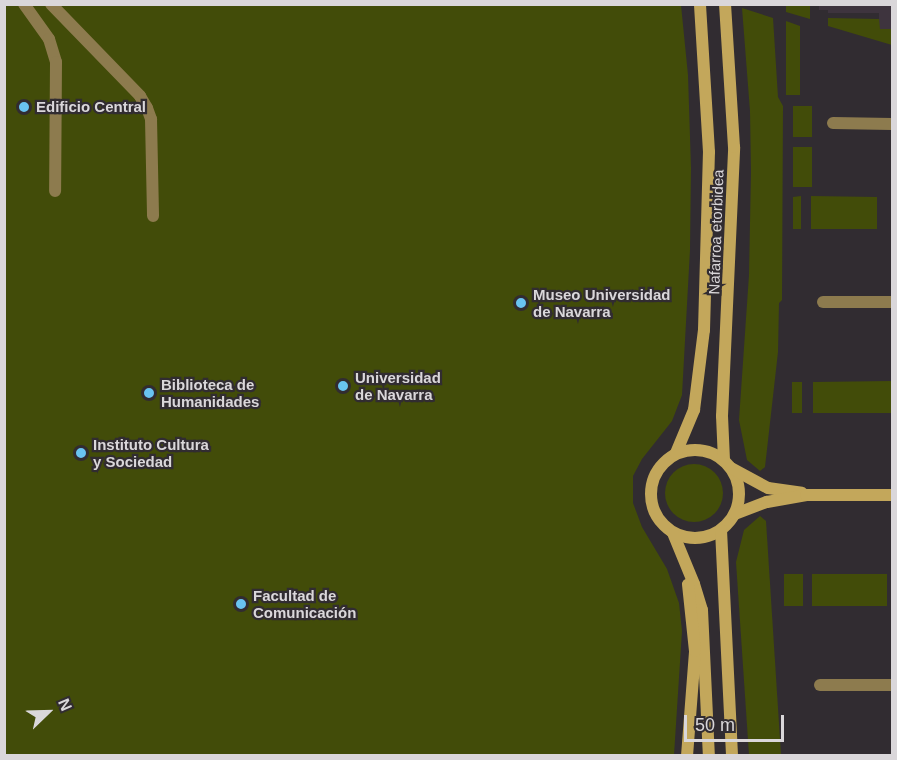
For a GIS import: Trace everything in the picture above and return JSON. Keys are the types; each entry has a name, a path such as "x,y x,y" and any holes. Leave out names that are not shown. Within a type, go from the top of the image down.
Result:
{"main road":[{"name":"Nafarroa etorbidea","path":"676,453 694,410 704,330 709,152 700,4"},
{"name":"Nafarroa etorbidea","path":"725,4 734,147 732,253 722,416 728,464"},
{"path":"709,756 702,610 673,533 658,518 651,499 651,485 664,461 676,453 701,449 768,488 806,495"},
{"path":"728,464 739,490 735,514"},
{"path":"673,533 698,538 721,530 735,514 767,502 806,495 892,495"},
{"path":"721,530 732,756"},
{"path":"685,562 695,651 687,756"}],"street":[{"path":"24,4 49,39 56,62 55,191"},
{"path":"51,4 140,96 147,108 151,119 153,216"},
{"path":"833,123 892,124"},
{"path":"823,302 892,302"},
{"path":"820,685 892,685"}],"shaded area":[{"path":"819,5 892,5 892,29 879,29 879,13 828,13 828,10 819,10"}],"green space":[{"name":"Universidad de Navarra","path":"4,5 681,5 688,75 691,168 690,250 682,395 672,421 642,459 633,476 633,503 642,527 667,569 679,603 682,631 674,755 5,755"},
{"path":"786,5 810,5 810,19 786,12"},
{"path":"742,8 773,18 778,97 783,106 782,300 779,303 778,352 765,467 760,471 747,460 739,420 749,275 751,172 750,111"},
{"path":"828,18 879,19 880,29 892,29 892,45 828,26"},
{"path":"786,21 800,26 800,95 786,95"},
{"path":"793,106 812,106 812,137 793,137"},
{"path":"793,147 812,147 812,187 793,187"},
{"path":"801,196 801,229 793,229 793,197"},
{"path":"811,196 877,197 877,229 811,229"},
{"path":"892,381 892,413 813,413 813,382"},
{"path":"792,382 802,382 802,413 792,413"},
{"path":"688,464 700,464 715,472 723,487 723,499 715,514 700,522 688,522 673,514 665,499 665,487 673,472"},
{"path":"760,516 766,521 781,755 749,755 736,562 744,530"},
{"path":"784,574 803,574 803,606 784,606"},
{"path":"812,574 887,574 887,606 812,606"}],"place":[{"name":"Edificio Central","path":"24,107"},
{"name":"Museo Universidad de Navarra","path":"521,303"},
{"name":"Universidad de Navarra","path":"343,386"},
{"name":"Biblioteca de Humanidades","path":"149,393"},
{"name":"Instituto Cultura y Sociedad","path":"81,453"},
{"name":"Facultad de Comunicación","path":"241,604"}]}
